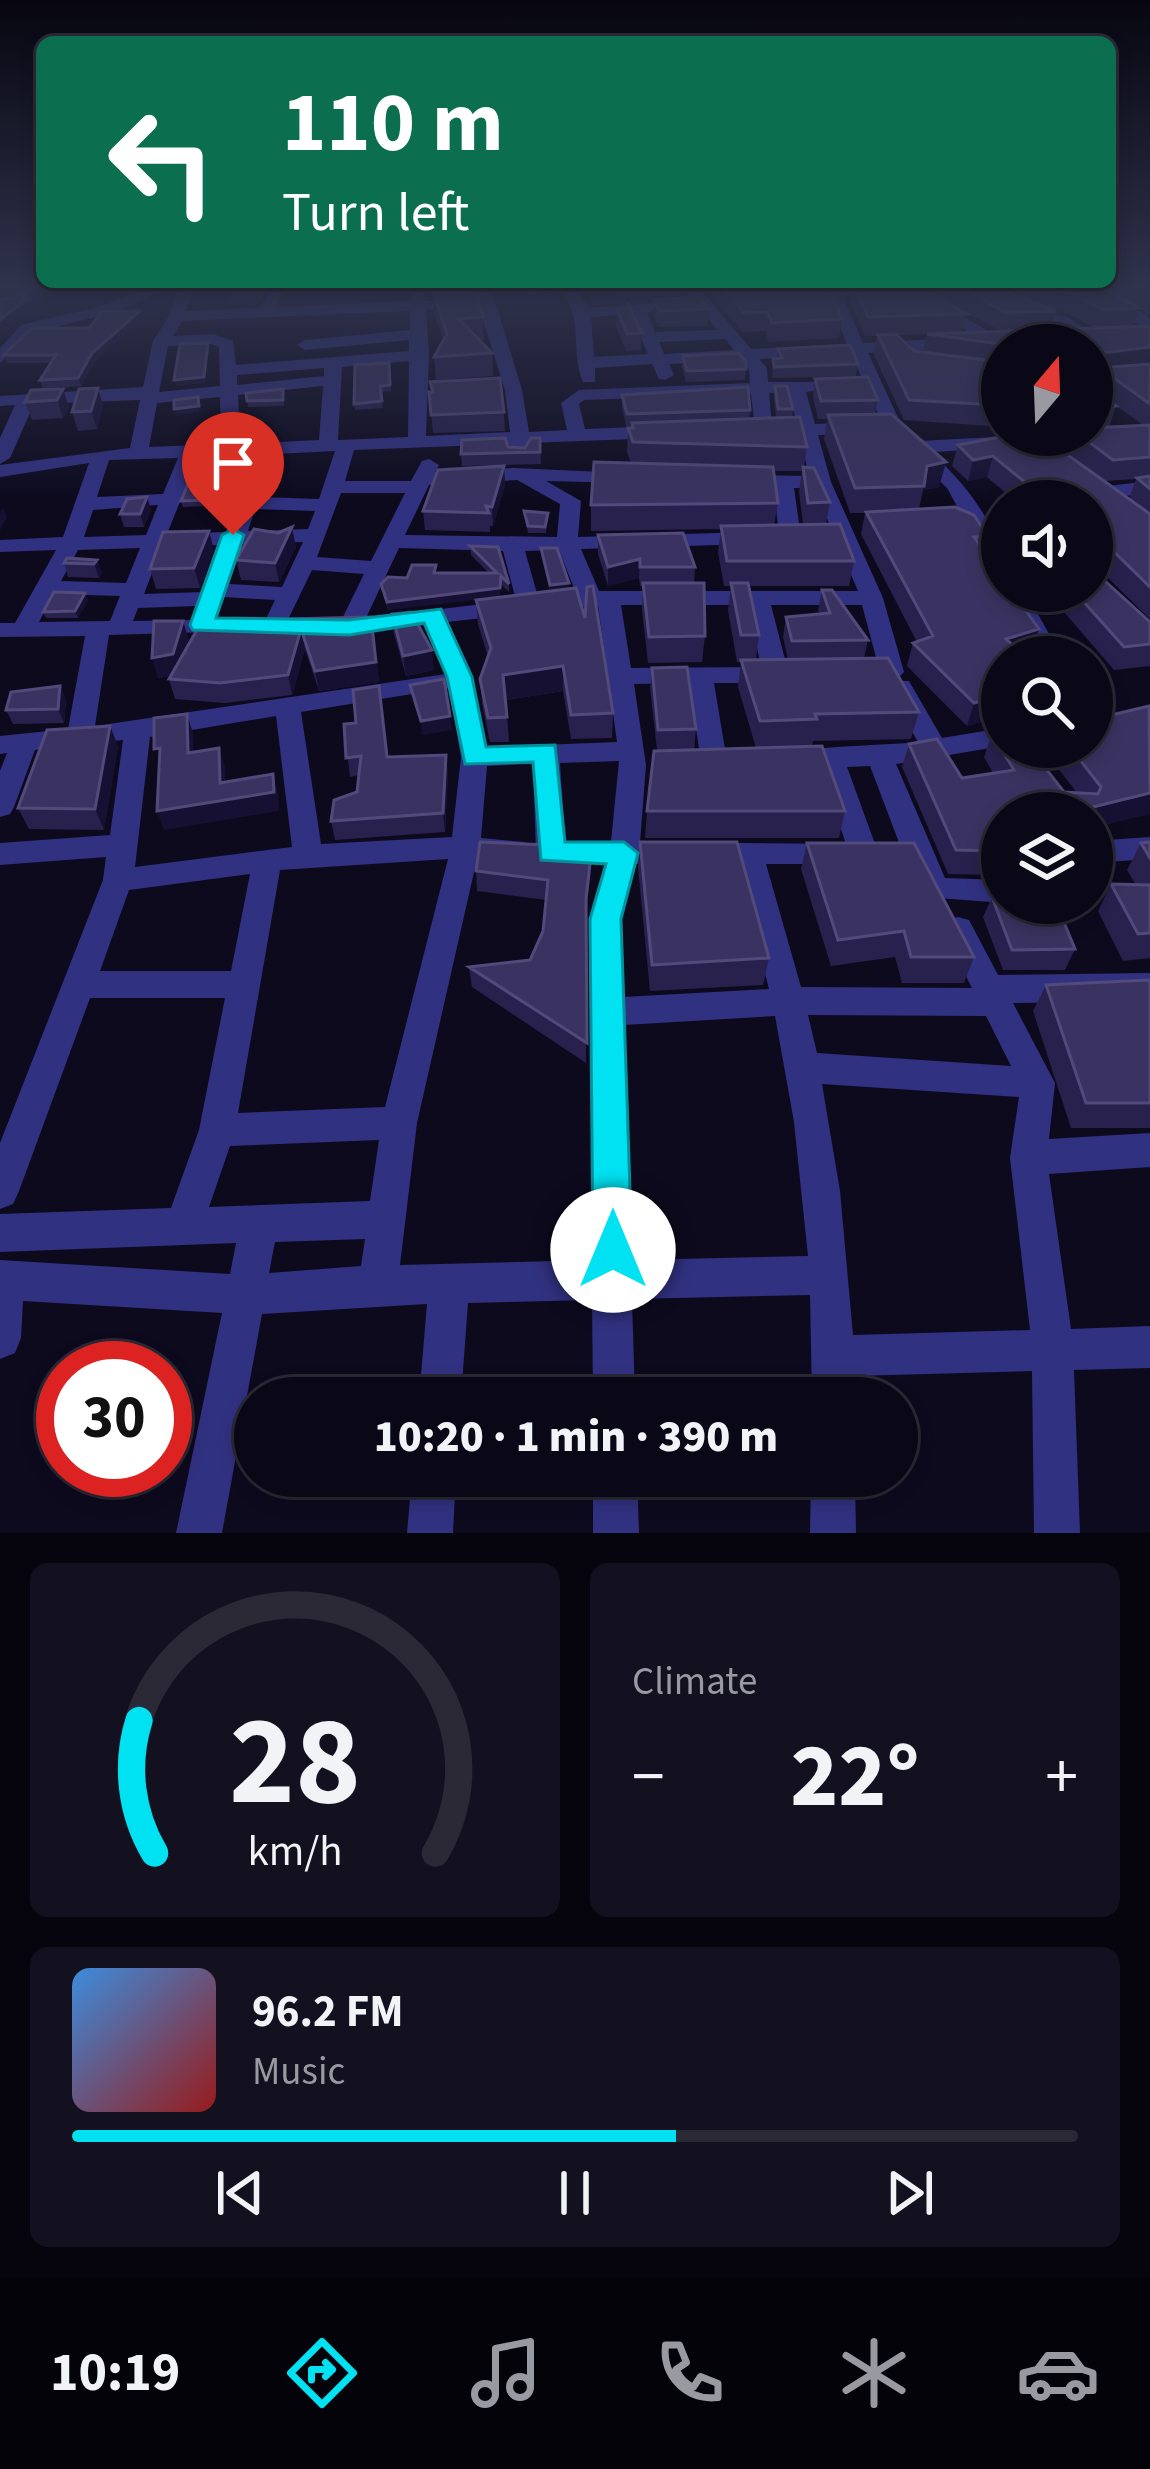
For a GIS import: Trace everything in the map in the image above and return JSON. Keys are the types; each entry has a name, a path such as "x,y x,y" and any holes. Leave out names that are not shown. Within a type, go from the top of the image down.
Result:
{"street":[{"path":"138,454 157,360"},
{"path":"225,360 231,449"},
{"path":"291,365 295,360"},
{"path":"0,401 230,392 333,371 348,360"},
{"path":"416,443 431,391 422,360"},
{"path":"503,360 521,437 514,474"},
{"path":"584,360 594,393"},
{"path":"0,471 100,455 679,431 658,360"},
{"path":"749,360 756,370 796,386 831,386"},
{"path":"577,434 570,403 579,395 800,360"},
{"path":"863,360 893,427 918,447 981,539"},
{"path":"912,360 934,364"},
{"path":"584,363 722,389 756,370"},
{"path":"227,371 291,365 333,371"},
{"path":"756,370 754,431 893,427"},
{"path":"274,627 330,496 337,446 333,371"},
{"path":"481,388 511,385"},
{"path":"852,386 874,385"},
{"path":"796,386 821,482 852,528 892,673 935,749"},
{"path":"722,389 723,410"},
{"path":"0,458 28,398"},
{"path":"1113,416 1145,438"},
{"path":"244,503 514,474 635,479 622,433"},
{"path":"1113,438 1145,438"},
{"path":"349,628 374,568 440,442"},
{"path":"918,447 981,443"},
{"path":"202,625 268,448"},
{"path":"80,736 109,627 132,595 190,452"},
{"path":"12,629 46,587 72,542 100,455"},
{"path":"1053,456 1083,480"},
{"path":"514,474 571,501 567,542 599,598 624,676 640,760 624,853 605,919 614,1377"},
{"path":"722,481 821,482"},
{"path":"782,482 790,537"},
{"path":"1113,483 1150,487"},
{"path":"87,504 172,499"},
{"path":"1113,504 1133,520"},
{"path":"964,516 981,515"},
{"path":"390,541 512,545 790,537 852,528"},
{"path":"0,546 316,535"},
{"path":"512,545 527,604"},
{"path":"304,563 374,568"},
{"path":"46,587 132,595 291,594"},
{"path":"624,676 787,675 757,596"},
{"path":"12,629 349,628 432,614 599,598 872,598"},
{"path":"378,1285 399,1123 466,846 474,758 460,677 432,614"},
{"path":"845,674 892,673"},
{"path":"700,675 727,760 880,757 981,741"},
{"path":"0,807 12,744 288,709 460,677"},
{"path":"288,709 308,857"},
{"path":"0,1191 118,880 138,730"},
{"path":"474,758 546,752 640,760"},
{"path":"546,752 551,853"},
{"path":"880,757 917,854 1038,1083 1028,1158 1053,1352 1057,1533"},
{"path":"830,758 863,853"},
{"path":"0,854 122,845"},
{"path":"118,880 308,857 466,846 551,853 917,854"},
{"path":"1113,846 1150,848"},
{"path":"748,853 792,1001 806,1068 830,1275 833,1377 1053,1352 1150,1347"},
{"path":"917,854 936,889 981,891"},
{"path":"184,1224 217,1130 267,862"},
{"path":"80,984 244,985"},
{"path":"608,1012 1150,987"},
{"path":"806,1068 1038,1083"},
{"path":"217,1130 399,1123"},
{"path":"1028,1158 1150,1150"},
{"path":"0,1233 386,1219"},
{"path":"199,1533 259,1226"},
{"path":"0,1338 2,1282 249,1295 378,1285 830,1275"},
{"path":"442,1377 449,1285"},
{"path":"430,1533 433,1497"},
{"path":"615,1497 616,1533"},
{"path":"832,1533 833,1497"}],"building":[{"path":"53,360 88,360 78,378 40,380"},
{"path":"177,360 206,360 204,377 174,380"},
{"path":"684,360 746,362 746,369 687,371"},
{"path":"773,360 856,360 858,364 774,367"},
{"path":"890,360 981,360 981,404 909,400"},
{"path":"389,363 390,385 380,386 382,401 354,404 355,365"},
{"path":"1150,364 1150,404 1113,377 1113,367"},
{"path":"868,377 878,400 821,401 815,379"},
{"path":"500,378 504,412 431,415 430,382"},
{"path":"775,386 787,386 793,409 778,409"},
{"path":"748,387 750,410 627,414 622,395"},
{"path":"98,388 91,411 72,412 79,389"},
{"path":"63,389 57,400 25,402 31,390"},
{"path":"283,389 283,400 247,401 246,393"},
{"path":"198,397 199,406 174,409 174,400"},
{"path":"891,414 946,462 927,466 924,486 855,488 828,415"},
{"path":"800,417 807,447 633,442 628,428 633,428 632,423"},
{"path":"1150,425 1150,457 1113,460 1108,456 1113,456 1113,427"},
{"path":"505,438 508,447 525,448 531,438 540,438 540,452 461,454 462,440"},
{"path":"981,441 981,456 993,456 973,460 958,445"},
{"path":"993,456 1069,456 1103,480 1022,480"},
{"path":"594,462 773,467 778,503 591,505"},
{"path":"504,466 492,507 486,506 489,513 423,511 438,470"},
{"path":"803,467 814,468 830,502 808,503"},
{"path":"215,477 209,500 181,501 190,479"},
{"path":"1113,487 1150,514 1150,587 1113,551"},
{"path":"147,497 140,514 120,514 127,499"},
{"path":"955,507 974,515 981,526 981,537 974,537 981,547 981,612 1027,612 1039,629 1016,636 981,636 981,701 974,703 913,643 933,636 866,512"},
{"path":"524,511 548,513 545,527 528,526"},
{"path":"840,524 854,561 727,561 721,526"},
{"path":"292,527 275,563 236,560 254,529 278,533"},
{"path":"209,531 194,568 150,569 163,532"},
{"path":"683,533 695,567 640,567 640,559 608,567 598,535"},
{"path":"470,546 498,547 509,584 501,576 500,588 387,602 381,584 388,577 407,578 412,565 436,565 434,573 497,573"},
{"path":"541,548 557,548 569,583 550,585"},
{"path":"67,558 97,560 94,564 64,563"},
{"path":"643,583 704,583 705,636 649,637"},
{"path":"731,583 748,583 759,635 741,635"},
{"path":"593,586 613,713 571,715 563,666 503,675 507,717 488,718 480,679 491,648 476,600 576,588 585,618 587,587"},
{"path":"1113,588 1150,622 1150,644 1124,647 1093,612 1113,612"},
{"path":"822,590 832,590 868,640 792,641 786,617 830,613"},
{"path":"54,592 85,593 75,611 43,612"},
{"path":"411,612 432,650 403,656 392,614"},
{"path":"371,617 376,662 315,671 301,629 288,675 220,683 169,679 202,621"},
{"path":"154,621 183,621 173,654 152,658"},
{"path":"888,658 919,712 815,714 817,719 760,721 741,660"},
{"path":"687,667 696,729 658,730 652,668"},
{"path":"444,679 450,716 421,721 410,685"},
{"path":"60,686 58,709 6,710 11,692"},
{"path":"379,686 387,757 446,755 443,813 331,821 334,800 357,792 361,756 346,758 344,724 356,723 353,690"},
{"path":"1149,706 1150,793 1113,802 1113,792 1099,792 1101,787 1086,768 1113,768 1113,715"},
{"path":"187,714 188,753 219,748 220,783 273,774 274,792 157,811 160,748 154,749 154,718"},
{"path":"110,726 95,809 18,808 47,730"},
{"path":"937,739 962,778 1013,768 1045,768 1064,792 981,792 981,851 956,850 909,744"},
{"path":"822,746 845,811 647,811 654,751"},
{"path":"480,842 592,847 586,899 587,1043 469,967 530,960 543,931 548,880 476,871"},
{"path":"640,842 737,842 769,958 652,965"},
{"path":"807,843 914,843 974,957 911,957 904,931 838,940"},
{"path":"1113,884 1150,885 1150,933 1138,934"},
{"path":"1002,924 1065,924 1075,949 1012,950"},
{"path":"1150,980 1150,1103 1086,1103 1046,985"}],"route":[{"path":"233,535 202,625 349,628 432,614 460,677 474,758 546,752 551,853 624,853 608,895 605,919 613,1250"}]}
